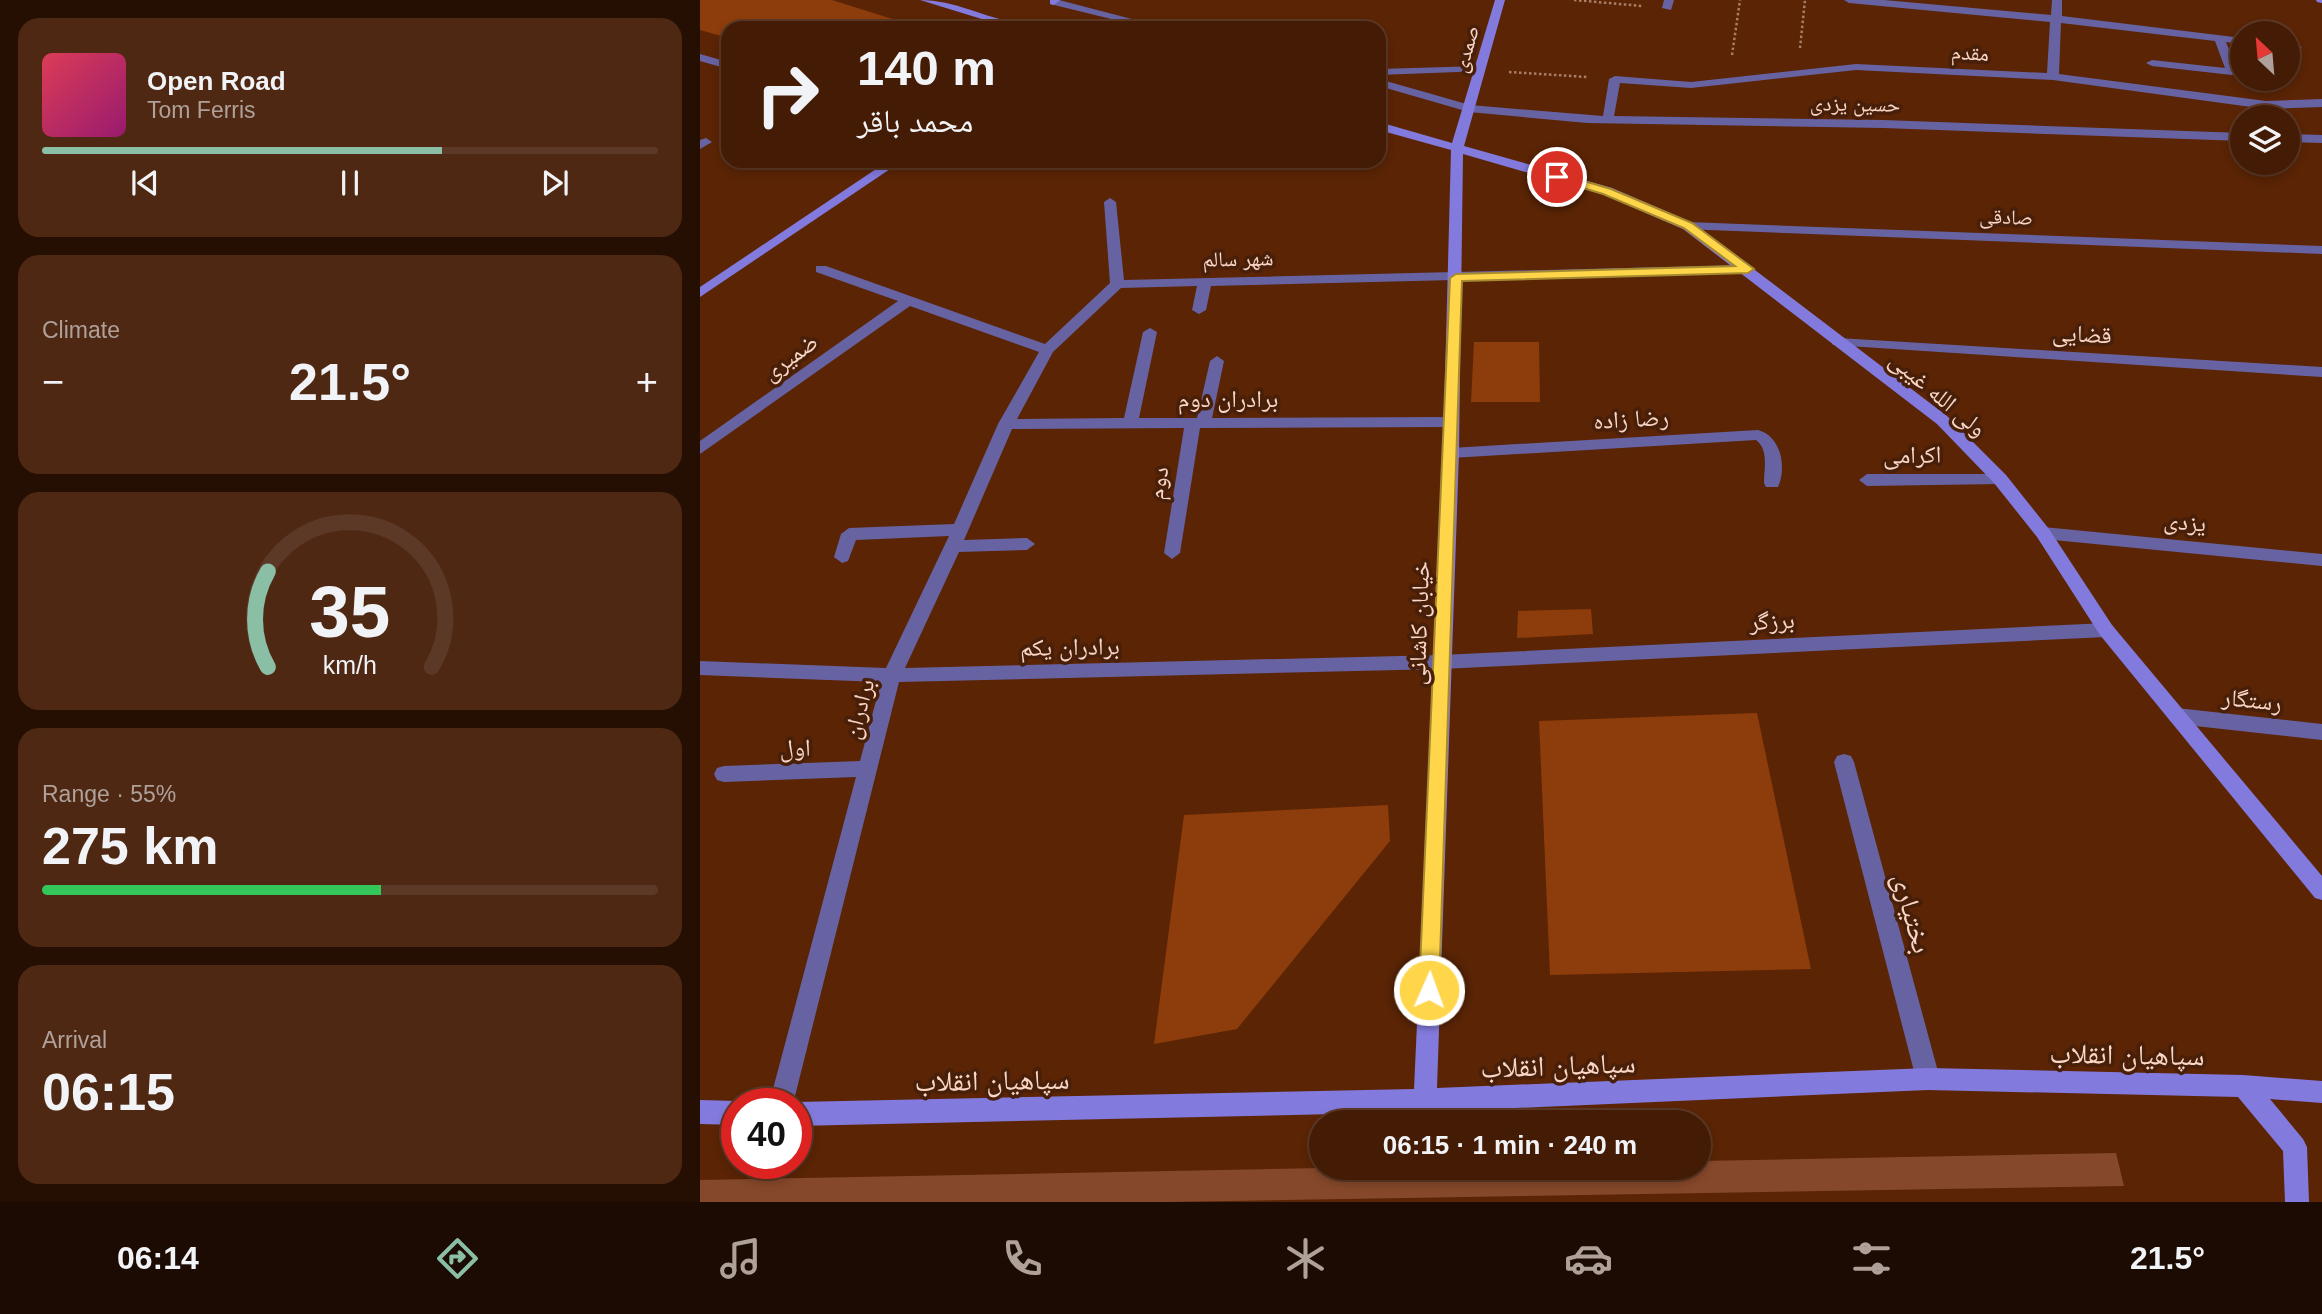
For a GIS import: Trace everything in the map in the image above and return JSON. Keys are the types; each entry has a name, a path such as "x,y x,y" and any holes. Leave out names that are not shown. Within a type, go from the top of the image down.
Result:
{"street":[{"path":"925,0 998,21"},
{"name":"صمدی","path":"1457,148 1500,0"},
{"path":"1849,0 2056,19 2230,39"},
{"path":"2053,77 2057,0"},
{"path":"1055,1 1134,21"},
{"path":"2219,38 2230,59"},
{"path":"700,57 721,64"},
{"path":"2152,63 2230,72"},
{"name":"مقدم","path":"1615,79 1691,85 1856,67 2053,77 2230,105"},
{"path":"1386,72 1480,69"},
{"path":"1608,119 1615,79"},
{"name":"حسین یزدی","path":"1386,84 1469,108 1608,119 1883,124 2230,136"},
{"name":"مقدم","path":"2300,106 2322,103"},
{"name":"ولی الله غیبی","path":"1386,128 1607,191 1688,226 1748,269 1838,342 1942,420 2000,479 2043,533 2106,630 2322,891"},
{"path":"2300,138 2322,139"},
{"name":"خیابان کاشانی","path":"1425,1100 1451,453 1457,148"},
{"path":"700,293 886,168"},
{"path":"821,269 906,302 1047,350 1117,284 1111,202"},
{"name":"صادقی","path":"1688,226 2322,250"},
{"name":"شهر سالم","path":"1117,284 1748,269"},
{"path":"1199,310 1205,280"},
{"name":"ضمیری","path":"700,449 906,302"},
{"path":"1131,422 1150,332"},
{"name":"قضایی","path":"1838,342 2322,372"},
{"name":"برادران","path":"785,1088 892,675 1006,424 1047,350"},
{"path":"1198,422 1217,361"},
{"name":"دوم","path":"1172,553 1198,422"},
{"name":"برادران دوم","path":"1006,424 1451,422"},
{"name":"رضا زاده","path":"1451,453 1758,435 1766,437 1771,444 1772,483"},
{"name":"اکرامی","path":"1867,480 2000,479"},
{"name":"یزدی","path":"2043,533 2322,560"},
{"path":"842,558 849,534 1027,544"},
{"name":"برزگر","path":"1441,662 2106,630"},
{"name":"برادران یکم","path":"700,668 892,675 1441,662"},
{"name":"رستگار","path":"2177,716 2322,732"},
{"name":"بختیاری","path":"1844,762 1928,1079"},
{"name":"اول","path":"724,775 868,769"},
{"path":"2280,838 2322,874"},
{"name":"سپاهیان انقلاب","path":"812,1114 1425,1100 1928,1079 2244,1086 2322,1092"},
{"path":"2244,1086 2295,1147 2297,1202"},
{"path":"700,1112 721,1113"}],"path":[{"path":"1574,0 1668,4"},
{"path":"1728,81 1740,0"},
{"path":"1797,73 1805,0"},
{"path":"1480,69 1615,79"}],"shaded area":[{"path":"2116,1153 2124,1186 1167,1202 700,1202 700,1180 1309,1168 1309,1180 1711,1180 1711,1161"}],"building":[{"path":"700,0 832,0 899,21 721,21 721,36 700,30"},
{"path":"1474,342 1539,342 1540,402 1471,402"},
{"path":"1591,609 1593,634 1517,638 1518,611"},
{"path":"1757,713 1811,969 1550,975 1539,721"},
{"path":"1388,805 1390,841 1237,1029 1154,1044 1184,815"}],"route":[{"path":"1429,990 1456,278 1748,269 1688,226 1607,191 1557,177"}]}
